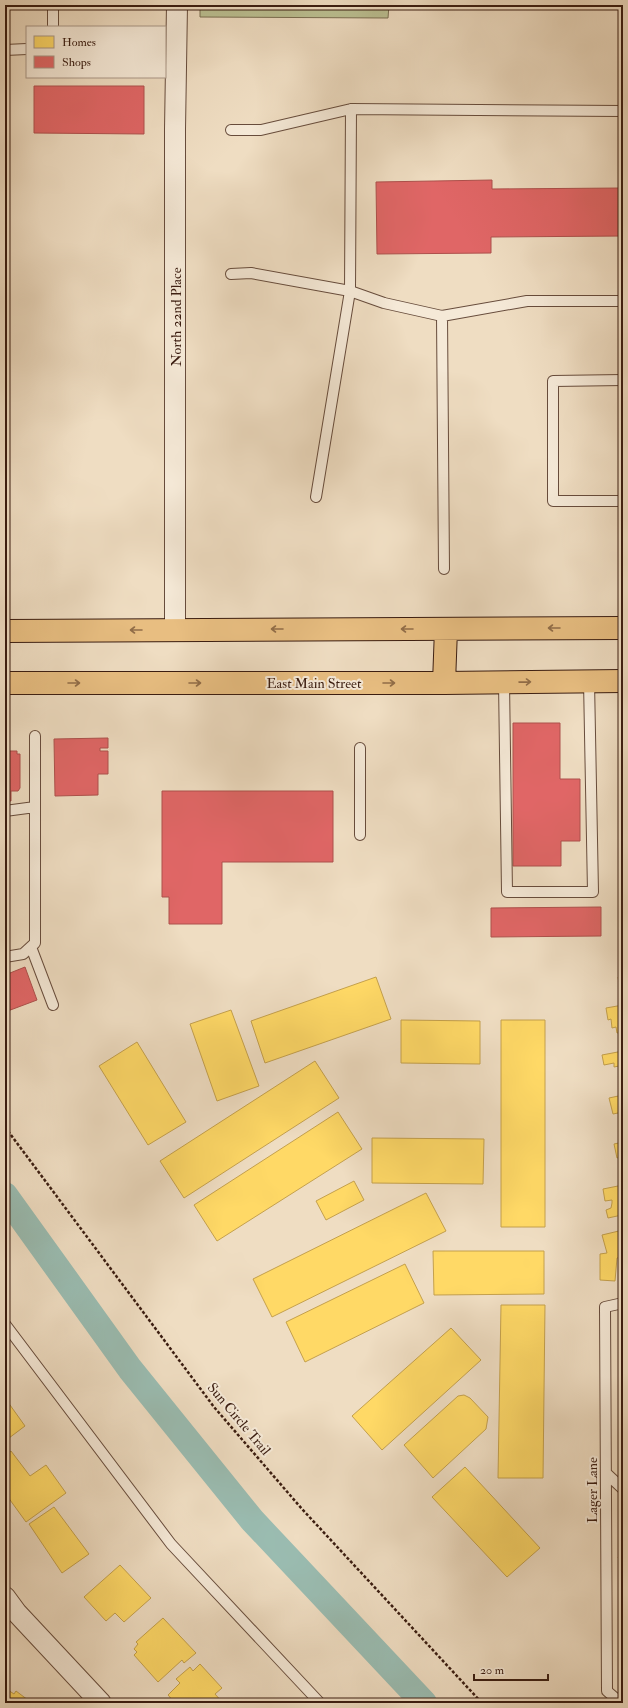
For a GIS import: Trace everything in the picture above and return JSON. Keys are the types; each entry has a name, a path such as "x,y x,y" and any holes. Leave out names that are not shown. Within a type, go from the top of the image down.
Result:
{"main road":[{"path":"5,631 623,628"},
{"path":"444,683 446,629"},
{"name":"East Main Street","path":"5,683 444,683 623,681"}],"street":[{"name":"North 22nd Place","path":"176,630 175,129 177,5"},
{"path":"9,1610 101,1703"}],"lane":[{"path":"53,5 53,26"},
{"path":"5,50 26,50"},
{"path":"316,497 350,291 351,110"},
{"path":"231,130 261,130 351,110 623,111"},
{"path":"231,274 251,273 350,291 384,303 442,316 527,301 623,301"},
{"path":"442,316 444,569"},
{"path":"623,380 552,381 553,501 623,501"},
{"path":"504,682 507,892 593,892 589,681"},
{"path":"5,957 23,954 35,943 35,736"},
{"path":"360,748 360,835"},
{"path":"5,811 35,807"},
{"path":"31,947 53,1005"},
{"name":"Lager Lane","path":"621,1703 607,1691 605,1307 623,1303"},
{"path":"5,1324 171,1544 320,1703"},
{"path":"606,1474 623,1489"}],"path":[{"name":"Sun Circle Trail","path":"5,1127 214,1407 302,1509 482,1703"}],"green space":[{"path":"200,5 389,5 388,18 200,17"}],"building: Homes":[{"path":"623,976 623,989 620,990 618,977"},
{"path":"376,977 391,1019 265,1063 251,1021"},
{"path":"623,1005 623,1032 617,1033 616,1027 612,1028 611,1019 608,1020 606,1008"},
{"path":"231,1010 259,1086 217,1101 190,1024"},
{"path":"401,1020 480,1021 480,1064 401,1063"},
{"path":"501,1020 545,1020 545,1227 501,1227"},
{"path":"137,1042 186,1122 148,1145 99,1066"},
{"path":"623,1051 623,1076 621,1077 619,1066 614,1067 614,1063 604,1065 602,1055"},
{"path":"315,1061 339,1098 184,1198 160,1161"},
{"path":"623,1095 623,1112 613,1114 609,1098"},
{"path":"338,1112 362,1149 217,1241 194,1205"},
{"path":"372,1138 484,1139 483,1184 372,1183"},
{"path":"623,1142 622,1166 620,1157 617,1158 614,1144"},
{"path":"354,1181 364,1200 326,1220 316,1201"},
{"path":"623,1185 622,1215 608,1218 606,1210 611,1208 612,1200 605,1201 603,1189"},
{"path":"426,1193 446,1231 272,1317 253,1279"},
{"path":"623,1230 623,1257 617,1258 615,1281 600,1280 600,1254 607,1253 602,1235"},
{"path":"433,1251 544,1251 544,1294 434,1295"},
{"path":"405,1264 424,1303 305,1362 286,1322"},
{"path":"501,1305 545,1305 543,1478 498,1478"},
{"path":"451,1328 481,1360 382,1450 352,1416"},
{"path":"464,1395 470,1398 488,1417 486,1429 433,1478 404,1445 458,1396"},
{"path":"5,1398 25,1426 5,1441"},
{"path":"11,1451 30,1476 46,1465 66,1493 26,1522 5,1493 5,1456"},
{"path":"465,1467 540,1548 507,1577 432,1497"},
{"path":"54,1507 89,1554 62,1573 29,1524"},
{"path":"623,1544 623,1560 618,1558"},
{"path":"120,1565 151,1598 124,1622 115,1613 106,1621 84,1597"},
{"path":"163,1618 196,1653 184,1663 182,1660 158,1682 134,1655 137,1652 134,1649 138,1644 136,1642"},
{"path":"200,1664 222,1688 215,1694 223,1703 175,1703 168,1695 180,1683 176,1679 190,1667 193,1671"},
{"path":"5,1688 14,1694 16,1691 32,1703 5,1703"}],"building: Shops":[{"path":"34,86 144,86 144,134 34,133"},
{"path":"492,180 492,189 623,188 623,236 491,237 491,253 377,254 376,182"},
{"path":"513,723 560,723 560,779 580,779 580,841 561,841 561,866 513,866"},
{"path":"108,738 108,748 100,748 100,751 108,751 108,774 98,774 98,795 55,796 54,739"},
{"path":"5,751 17,751 17,754 20,754 20,788 18,791 11,791 11,801 5,801"},
{"path":"162,791 333,791 333,862 222,862 222,924 169,924 169,897 162,897"},
{"path":"601,907 601,936 491,937 491,908"},
{"path":"25,967 37,1000 5,1012 5,975"}],"waterway":[{"path":"5,1195 130,1369 252,1520 424,1703"}]}
